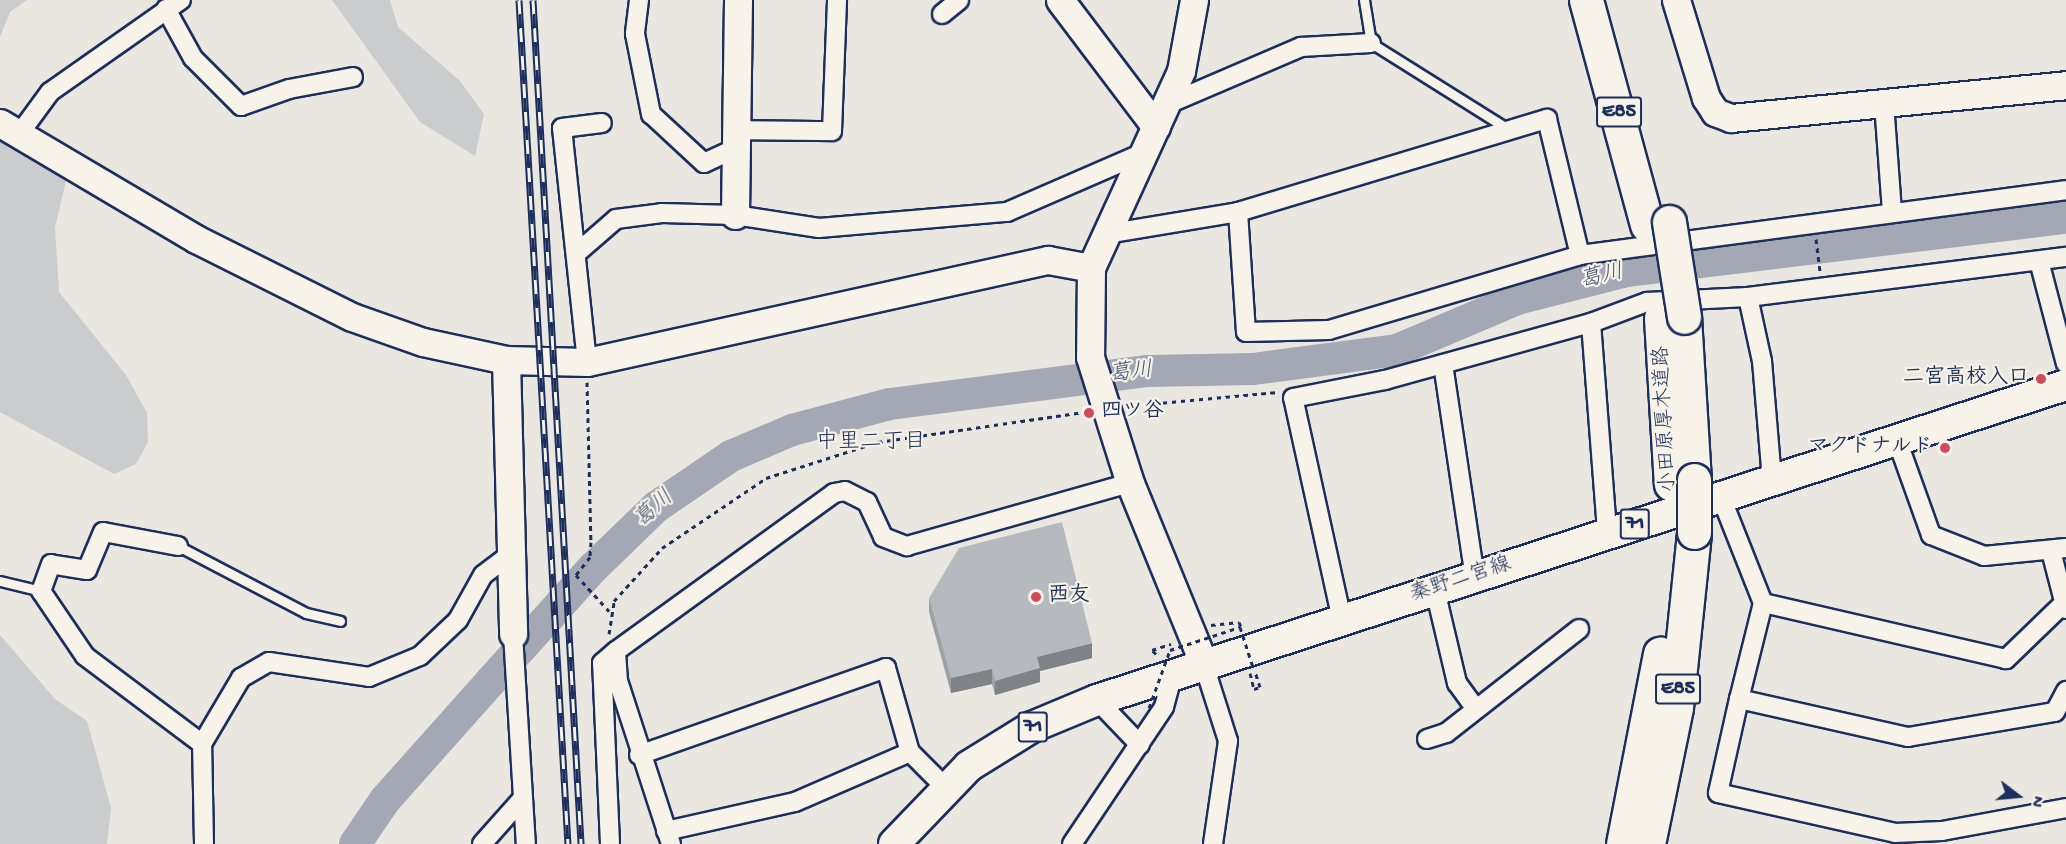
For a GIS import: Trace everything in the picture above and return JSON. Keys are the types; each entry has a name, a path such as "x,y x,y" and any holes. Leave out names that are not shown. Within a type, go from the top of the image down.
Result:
{"highway":[{"name":"小田原厚木道路","path":"1586,0 1658,223"},
{"name":"小田原厚木道路","path":"1609,0 1658,223 1673,317 1695,487 1682,534 1654,694 1623,844"},
{"name":"小田原厚木道路","path":"1648,844 1676,706 1682,534"}],"main road":[{"name":"秦野二宮線","path":"894,844 945,787 1006,741 1097,700 1171,656 1203,662 1342,620 1607,533 1695,487 1772,480 2066,385"}],"street":[{"path":"639,0 635,34 651,114 704,163 733,139 832,131 837,0"},
{"path":"735,214 733,139 738,0"},
{"path":"942,14 959,0"},
{"path":"1060,0 1162,116"},
{"path":"1194,0 1188,46 1162,116 1091,268 1090,357 1131,483 1203,662 1228,741 1213,844"},
{"path":"1676,0 1715,112 1731,118 2066,85"},
{"path":"353,77 290,89 241,106 193,58 174,5 50,92 10,128 195,239 352,317 402,336 506,360 587,362 1048,260 1091,268"},
{"path":"1162,116 1301,47 1371,43"},
{"path":"1884,103 1892,212"},
{"path":"1107,234 1238,212 1547,119 1580,255"},
{"path":"587,362 578,252 562,128 602,123"},
{"path":"578,252 616,219 662,213 735,214 819,228 980,216 1029,204 1145,152"},
{"path":"1238,212 1246,333 1329,330 1580,255 2066,190"},
{"path":"1342,620 1293,398 1443,364 1591,323 1647,302 1748,297 2066,256"},
{"path":"2039,261 2066,364"},
{"path":"1748,297 1762,361 1772,480"},
{"path":"1591,323 1607,533"},
{"path":"506,360 513,634 521,800 526,844"},
{"path":"1443,364 1475,577"},
{"path":"1763,603 2006,659 2064,607 2058,550 1984,556 1930,535 1897,440"},
{"path":"610,844 602,663 834,493 845,491 867,502 888,543 907,546 1131,483"},
{"path":"1695,487 1763,603 1718,793 1895,833 1942,831 2066,808"},
{"path":"178,546 103,532 87,570 51,564 41,591 85,656 202,744"},
{"path":"204,844 202,744 241,678 269,663 369,677 420,656 458,620 483,575 510,555"},
{"path":"1435,590 1457,683 1476,709"},
{"path":"1427,739 1446,733 1579,629"},
{"path":"616,651 618,681 639,755 669,837 795,802 910,752"},
{"path":"1072,844 1164,707 1171,656"},
{"path":"639,755 886,668 910,752 945,787"},
{"path":"1739,699 1908,737 2055,712 2066,692"},
{"path":"1097,700 1140,745"},
{"path":"482,844 521,800"}],"lane":[{"path":"1364,0 1371,43 1458,102 1508,129"},
{"path":"178,546 306,613 340,621"},
{"path":"0,581 41,591"}],"path":[{"path":"1815,235 1820,276"},
{"path":"587,362 591,542 590,557 576,575 609,610"},
{"path":"1107,408 1282,391 1293,398"},
{"path":"1208,625 1239,622 1260,687 1254,688 1250,671"},
{"path":"1171,656 1152,650 1154,655 1171,656 1250,624"},
{"path":"1149,708 1171,656"}],"shaded area":[{"path":"0,0 27,0 10,12 0,37"},
{"path":"332,0 390,0 398,27 460,81 484,114 475,156 420,122"},
{"path":"0,111 44,138 66,181 55,227 59,292 126,375 147,413 148,442 136,464 114,474 0,412"},
{"path":"0,635 55,699 87,721 111,808 107,844 0,844"}],"building":[{"path":"1062,522 1092,643 1037,657 1040,668 995,681 992,669 951,678 929,598 959,548"}],"waterway":[{"name":"葛川","path":"355,844 385,800 492,680 593,568 656,507 731,456 792,430 890,404 1148,371 1253,369 1397,350 1517,299 1626,271 2066,218"}],"railway":[{"path":"519,0 568,844"},
{"path":"533,0 581,844"}],"place":[{"name":"二宮高校入口","path":"2041,379"},
{"name":"四ツ谷","path":"1089,413"},
{"name":"マクドナルド","path":"1945,448"},
{"name":"西友","path":"1036,597"}],"district":[{"name":"中里二丁目","path":"871,444"}]}
